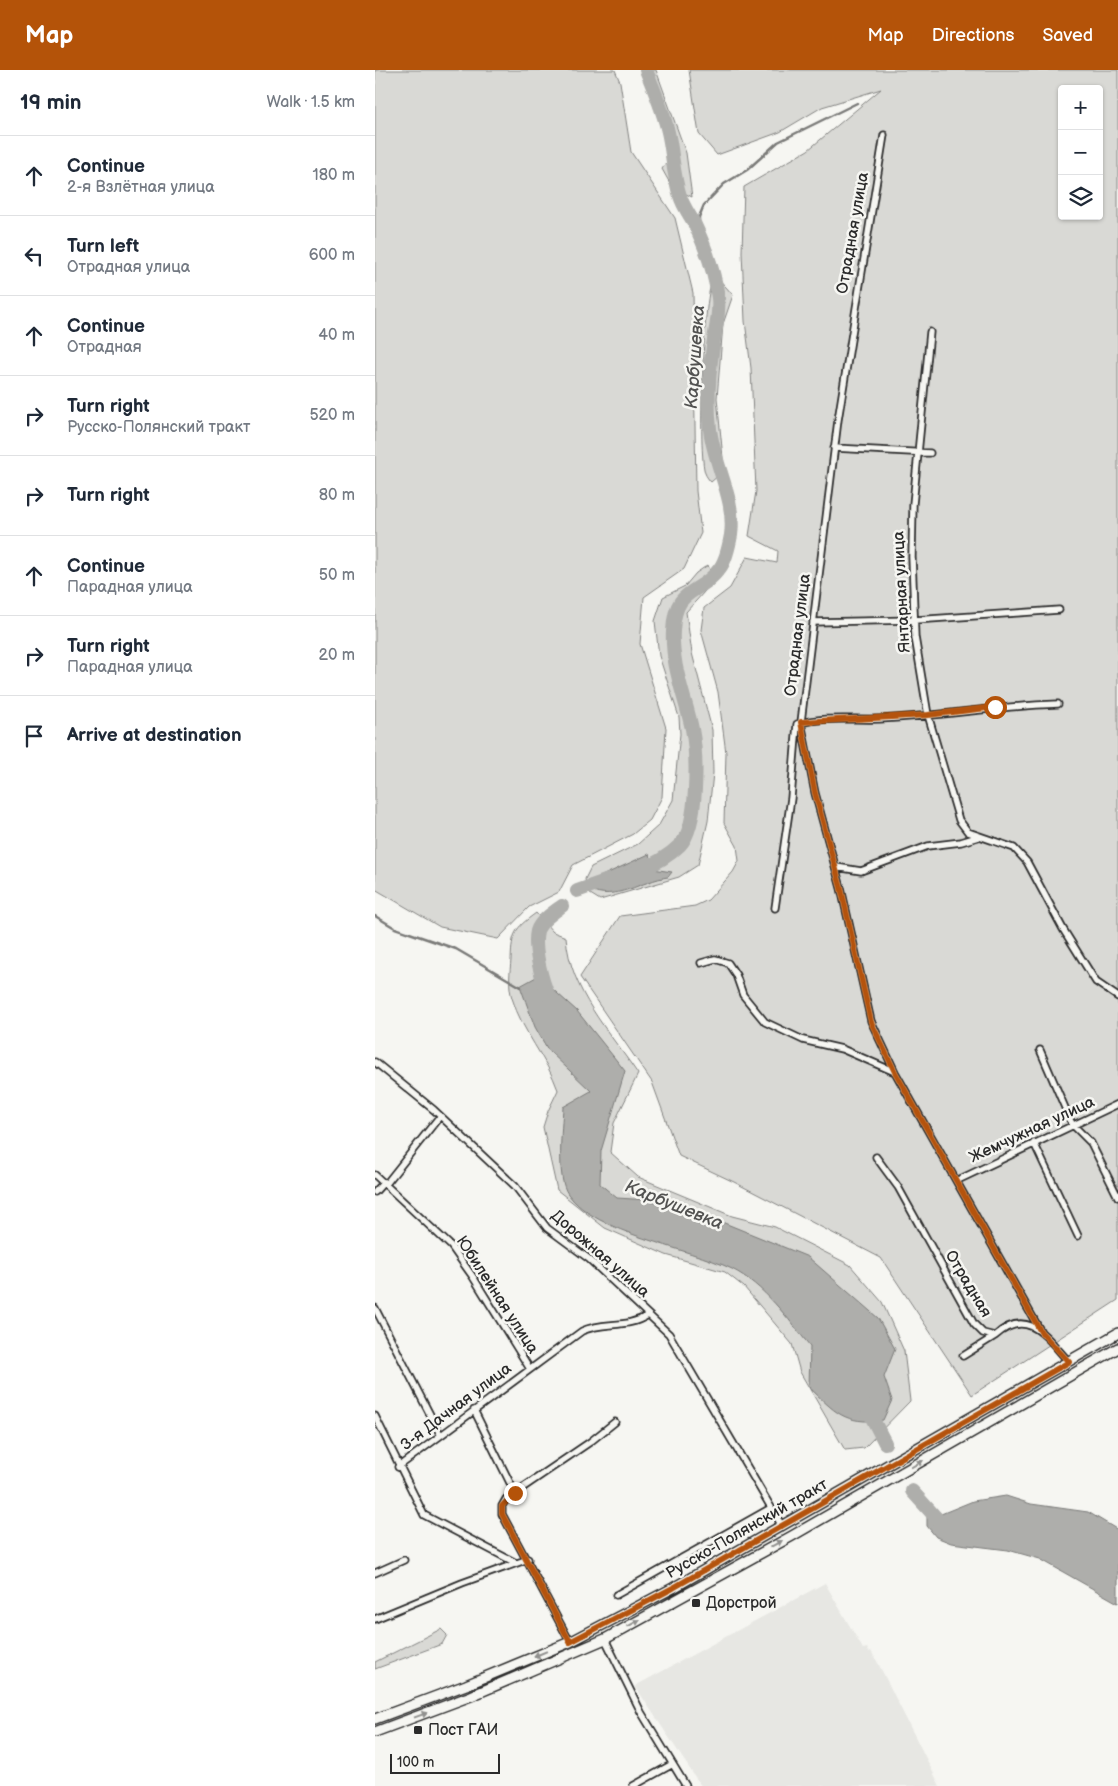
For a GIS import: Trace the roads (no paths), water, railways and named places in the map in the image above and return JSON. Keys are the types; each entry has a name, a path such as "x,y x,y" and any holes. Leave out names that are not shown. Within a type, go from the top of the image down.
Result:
{"main road":[{"name":"Русско-Полянский тракт","path":"375,1719 466,1685 570,1642 673,1588 1118,1333"},
{"name":"Русско-Полянский тракт","path":"375,1732 480,1693 605,1639 792,1536 1118,1348"}],"street":[{"name":"Отрадная улица","path":"884,135 854,308 834,448 801,722 815,793 836,867 871,1022 895,1072 958,1180 1041,1332"},
{"name":"Янтарная улица","path":"930,332 913,512 915,637 928,715 959,820 968,832 978,837"},
{"path":"834,448 930,454"},
{"path":"813,622 915,620 1059,610"},
{"path":"775,908 791,798 797,724 801,722 928,715 995,707 1058,704"},
{"path":"836,867 861,871 928,846 961,842 978,837 1014,848 1027,862 1063,929 1096,982 1118,997"},
{"path":"701,963 715,958 728,963 736,975 743,995 765,1022 803,1040 842,1049 895,1072"},
{"path":"1040,1050 1072,1124 1091,1143 1118,1197"},
{"name":"Дорожная улица","path":"375,1062 440,1116 515,1186 547,1228 589,1259 669,1334 782,1526"},
{"name":"Жемчужная улица","path":"958,1180 1072,1124 1118,1104"},
{"path":"375,1192 385,1183 440,1116"},
{"path":"1034,1143 1078,1236"},
{"name":"Отрадная","path":"876,1157 898,1187 974,1324 983,1333 995,1336 1002,1330 1017,1323 1025,1322 1041,1332 1069,1362"},
{"name":"Юбилейная улица","path":"375,1175 451,1246 473,1277 530,1369"},
{"path":"375,1308 440,1434"},
{"name":"3-я Дачная улица","path":"399,1467 440,1434 582,1331 601,1325 627,1325 648,1315"},
{"path":"963,1356 995,1336"},
{"path":"474,1410 515,1493"},
{"path":"375,1416 424,1514 517,1563"},
{"path":"570,1642 528,1559 502,1514 502,1506 515,1493 590,1442 615,1422"},
{"path":"616,1595 771,1508"},
{"path":"375,1619 528,1559"},
{"path":"375,1573 404,1560"},
{"path":"605,1639 628,1689 671,1765 686,1786"},
{"path":"633,1786 671,1765"}],"waterway":[{"name":"Карбушевка","path":"636,872 648,867 676,849 686,836 691,822 695,789 694,740 674,656 673,631 675,616 683,598 704,584 722,565 726,557 732,522 728,495 712,442 709,419 710,377 718,310 717,289 702,241 680,196 666,124 646,70"},
{"path":"699,236 699,217 704,205 724,184 747,170 778,142 857,103"},
{"name":"Карбушевка","path":"577,891 608,880"},
{"name":"Карбушевка","path":"549,997 541,974 536,938 537,931 544,920 562,906"},
{"path":"375,916 395,928 456,949 521,987"},
{"name":"Карбушевка","path":"866,1406 885,1443"},
{"name":"Карбушевка","path":"912,1491 940,1522"}],"place":[{"name":"Дорстрой","path":"696,1603"},
{"name":"Пост ГАИ","path":"418,1730"}]}
